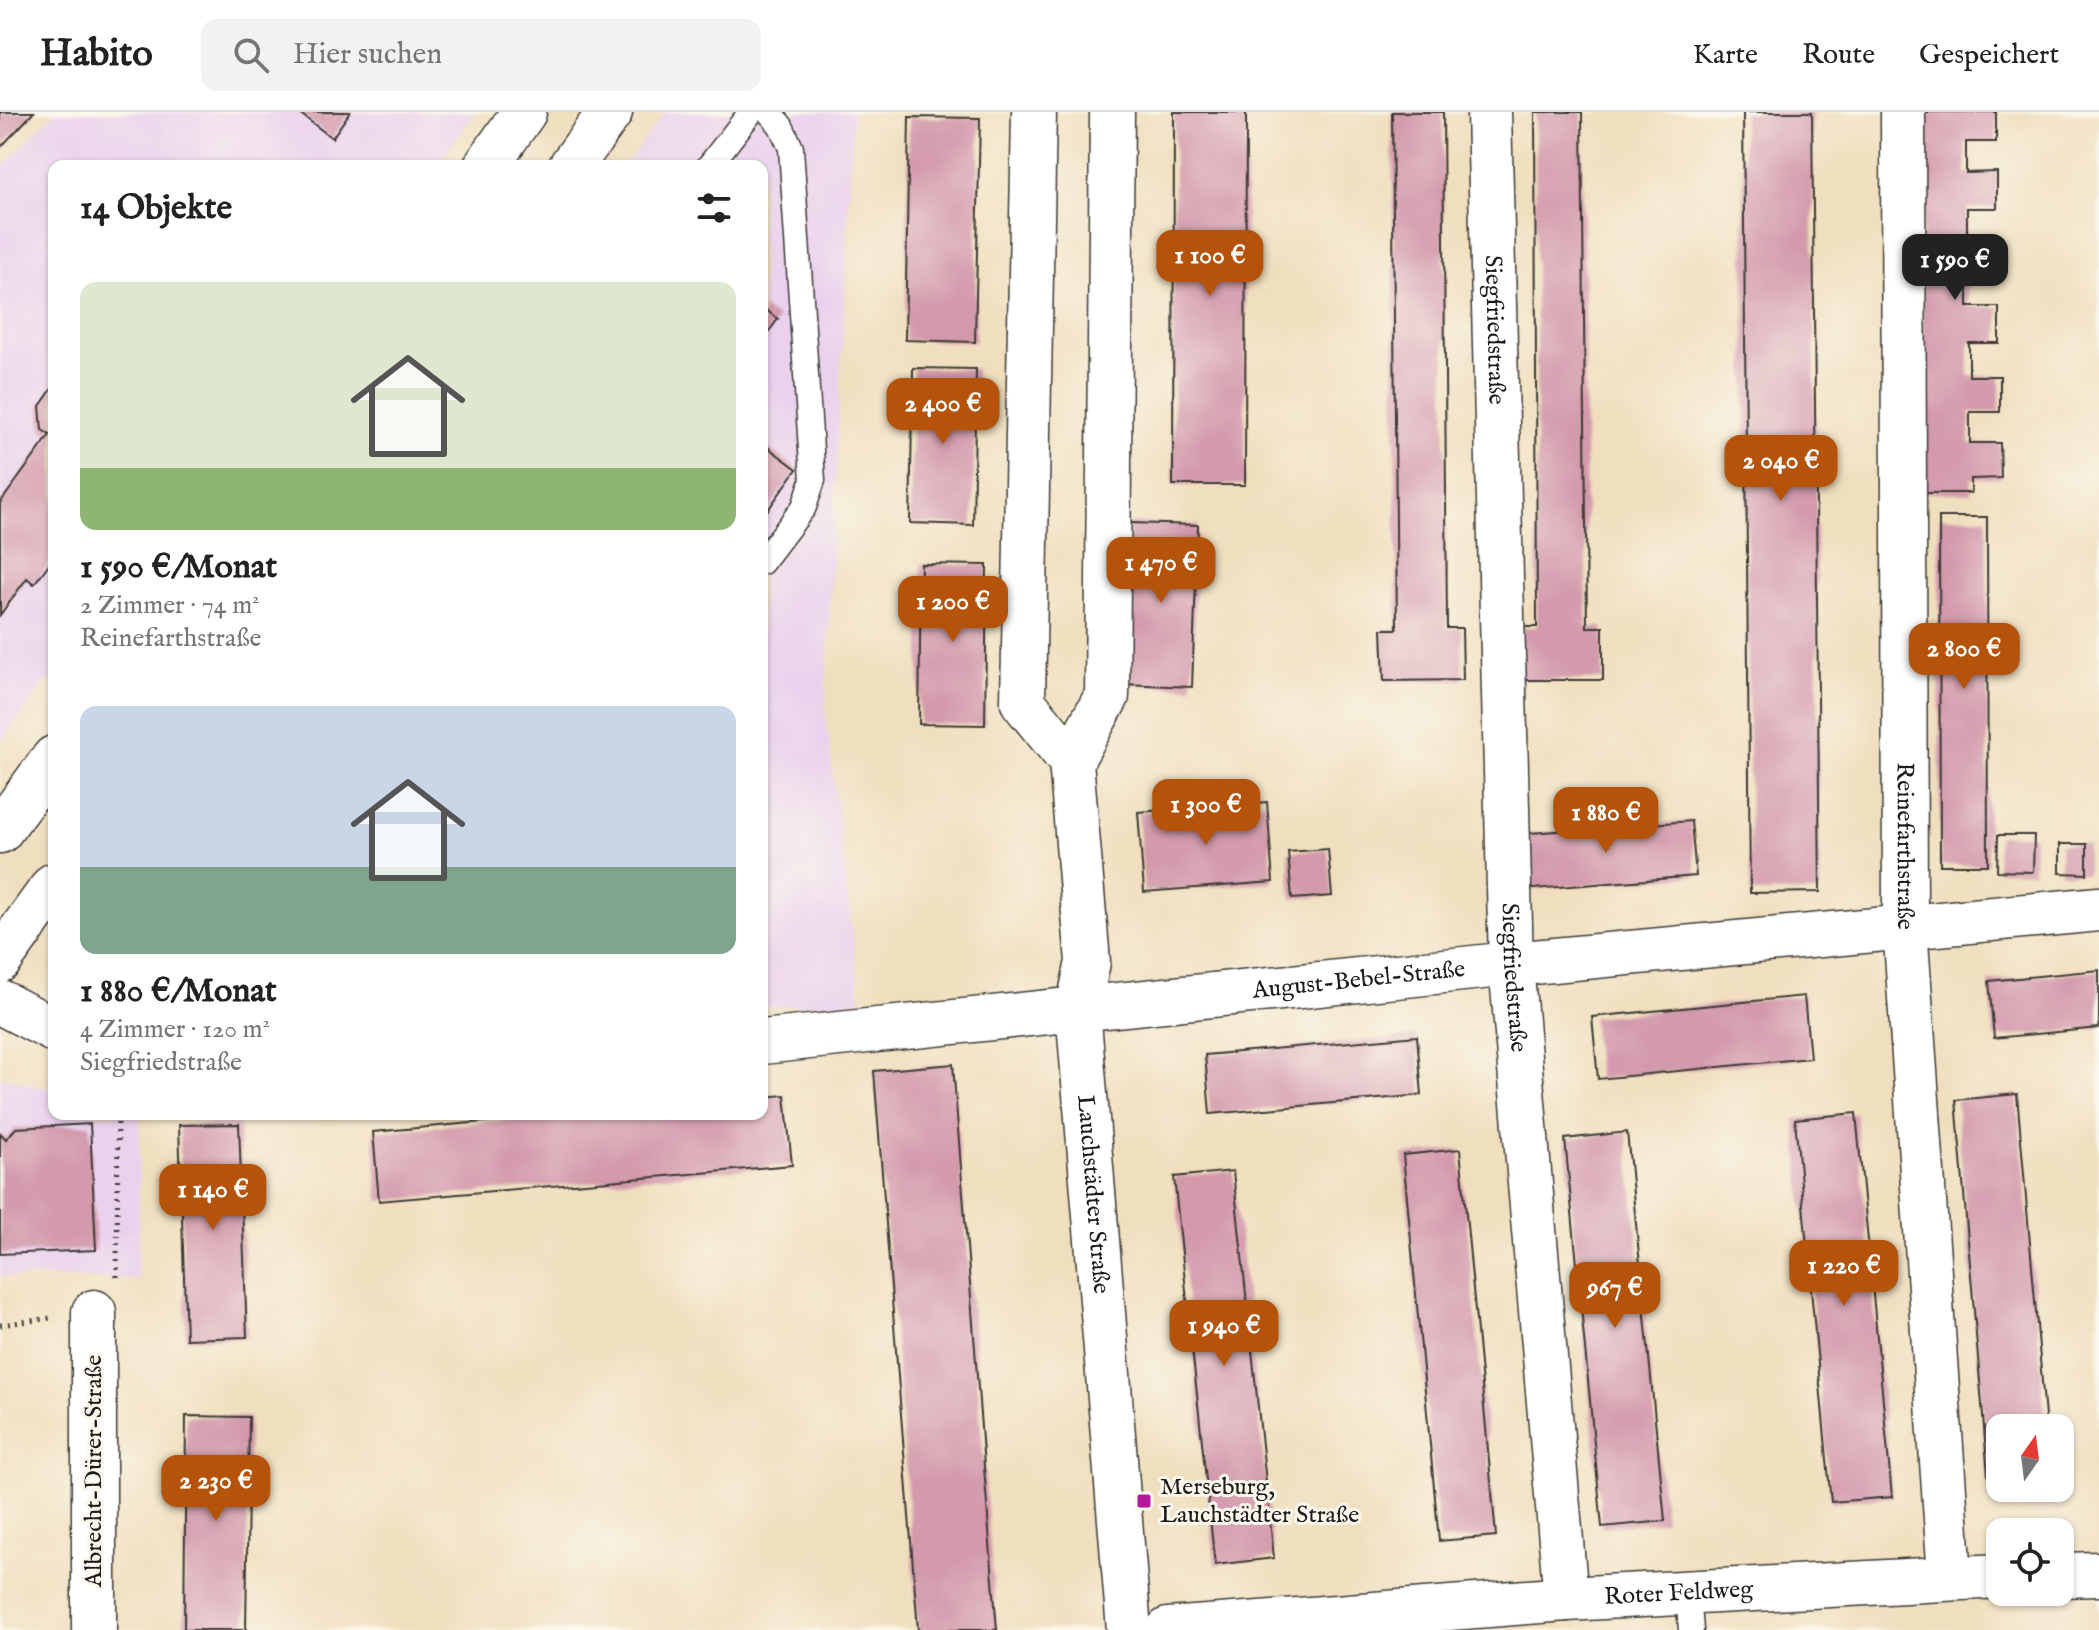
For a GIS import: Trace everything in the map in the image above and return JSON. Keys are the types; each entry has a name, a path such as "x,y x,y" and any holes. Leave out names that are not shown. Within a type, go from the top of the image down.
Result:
{"street":[{"path":"490,160 524,112"},
{"path":"575,160 610,112"},
{"path":"1034,112 1023,702 1071,761 1107,696 1112,112"},
{"name":"Siegfriedstraße","path":"1489,112 1511,964 1566,1599"},
{"name":"Reinefarthstraße","path":"1903,112 1905,926 1950,1577"},
{"name":"Lauchstädter Straße","path":"1071,761 1088,962 1078,1009 1129,1630"},
{"path":"0,831 48,766"},
{"path":"0,960 48,893"},
{"name":"August-Bebel-Straße","path":"768,1041 1511,964 2099,909"},
{"path":"0,1002 48,1027"},
{"name":"Albrecht-Dürer-Straße","path":"94,1312 94,1630"},
{"path":"2074,1575 2099,1574"},
{"name":"Roter Feldweg","path":"1168,1630 1566,1599 1689,1612 1950,1577 1986,1576"}],"lane":[{"path":"714,160 751,112"},
{"path":"768,554 804,507 813,480 791,148 781,126 769,112"}],"path":[{"path":"0,1325 94,1312 117,1279 118,1120"}],"shaded area":[{"path":"55,112 476,112 440,160 48,160 48,680 0,743 0,170"},
{"path":"665,112 853,112 825,709 861,1003 768,1007 768,160 629,160"},
{"path":"0,1076 48,1088 48,1120 140,1120 138,1279 0,1277"}],"building":[{"path":"0,112 34,112 0,148"},
{"path":"298,112 350,112 332,138"},
{"path":"1174,112 1246,112 1245,485 1173,485"},
{"path":"1392,112 1443,112 1447,628 1462,628 1463,680 1384,681 1382,629 1397,629"},
{"path":"1535,112 1582,112 1587,627 1603,627 1603,680 1518,680 1517,627 1537,627"},
{"path":"1743,112 1812,112 1820,892 1750,893"},
{"path":"1921,112 1996,112 1996,142 1966,142 1966,173 1997,172 1997,208 1967,208 1967,238 1998,238 1998,273 1968,274 1968,307 1999,307 1999,343 1969,343 1969,376 2000,376 2000,412 1970,412 1970,443 2000,443 2001,478 1971,479 1971,493 1924,493"},
{"path":"909,117 980,118 975,342 905,340"},
{"path":"768,312 778,319 768,333"},
{"path":"913,368 976,369 973,525 910,523"},
{"path":"48,395 48,434 42,430 40,406"},
{"path":"48,438 48,565 34,584 27,578 0,615 0,503"},
{"path":"768,447 797,469 768,510"},
{"path":"1939,517 1987,517 1988,865 1940,865"},
{"path":"1129,523 1198,525 1192,687 1123,684"},
{"path":"921,564 987,565 985,725 919,724"},
{"path":"1267,802 1273,882 1144,892 1138,812"},
{"path":"1691,821 1696,876 1521,890 1517,834"},
{"path":"1998,835 2034,835 2033,872 1997,871"},
{"path":"2060,844 2087,844 2087,874 2060,873"},
{"path":"1328,849 1332,896 1292,899 1288,852"},
{"path":"2099,970 2099,1028 1994,1038 1989,981"},
{"path":"1804,996 1810,1058 1598,1079 1592,1017"},
{"path":"1417,1036 1422,1095 1210,1114 1205,1055"},
{"path":"953,1064 997,1630 918,1630 874,1071"},
{"path":"2017,1094 2045,1414 1986,1414 1986,1452 1956,1100"},
{"path":"785,1095 792,1165 379,1201 373,1132 504,1120 768,1120 768,1096"},
{"path":"1856,1113 1892,1497 1831,1502 1795,1119"},
{"path":"90,1124 96,1250 0,1254 0,1133 6,1139 16,1128"},
{"path":"239,1124 247,1337 186,1339 179,1125"},
{"path":"1627,1132 1665,1521 1602,1527 1565,1139"},
{"path":"1460,1149 1496,1536 1439,1541 1403,1155"},
{"path":"1233,1171 1274,1558 1215,1565 1174,1177"},
{"path":"186,1416 249,1417 246,1630 184,1630"}],"place":[{"name":"Merseburg, Lauchstädter Straße","path":"1144,1501"}]}
